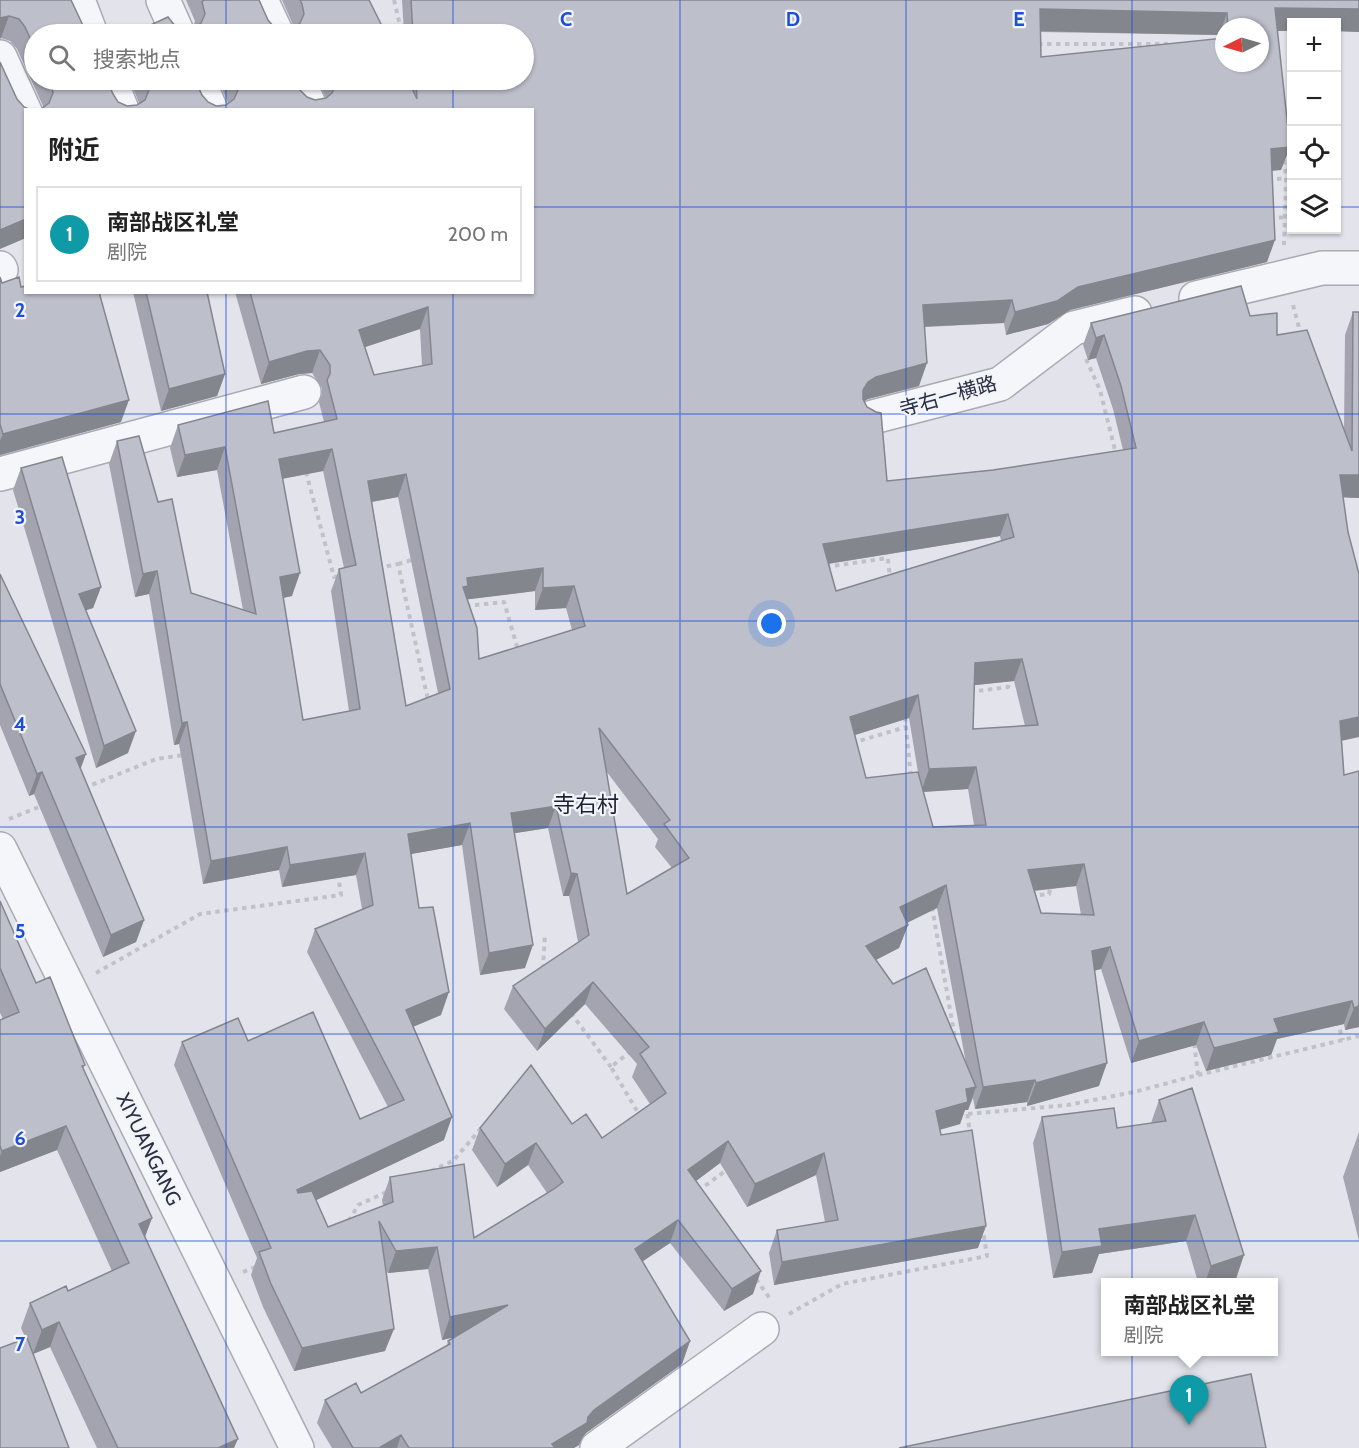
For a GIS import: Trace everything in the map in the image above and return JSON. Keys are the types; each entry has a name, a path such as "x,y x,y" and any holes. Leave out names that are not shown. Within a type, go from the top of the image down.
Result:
{"street":[{"path":"78,0 87,24"},
{"path":"163,0 174,24"},
{"path":"261,0 272,24"},
{"path":"0,57 24,110"},
{"path":"114,90 121,108"},
{"path":"202,90 210,108"},
{"name":"寺右一横路","path":"873,417 1000,384 1074,328 1323,268 1359,268"},
{"path":"0,474 304,392"},
{"name":"XIYUANGANG","path":"0,849 297,1448"},
{"path":"597,1448 773,1323"}],"path":[{"path":"394,0 400,24"},
{"path":"1026,44 1178,44"},
{"path":"1038,44 1038,55"},
{"path":"1284,156 1286,178 1283,277 1302,338"},
{"path":"1263,180 1286,178"},
{"path":"1262,220 1285,217"},
{"path":"1069,332 1090,366 1100,390 1117,456"},
{"path":"305,464 334,577 345,575"},
{"path":"887,546 891,581"},
{"path":"377,568 419,558"},
{"path":"822,567 888,558"},
{"path":"398,564 428,701"},
{"path":"462,606 504,602 519,655"},
{"path":"961,693 1008,687 1012,675"},
{"path":"904,710 912,783"},
{"path":"841,746 906,727"},
{"path":"83,789 156,759 190,754"},
{"path":"0,822 52,801"},
{"path":"69,988 200,914 341,895 338,872"},
{"path":"1026,896 1049,894 1050,884 1062,882"},
{"path":"932,905 956,1045"},
{"path":"543,975 545,934"},
{"path":"570,1012 611,1067 644,1122"},
{"path":"1337,1019 1343,1040"},
{"path":"943,1029 952,1023"},
{"path":"968,1114 1068,1105 1134,1092 1359,1036"},
{"path":"1198,1075 1192,1042 1204,1039"},
{"path":"611,1067 638,1045"},
{"path":"966,1102 971,1137"},
{"path":"422,1176 453,1161 483,1125"},
{"path":"694,1194 732,1166"},
{"path":"348,1223 358,1205 390,1191"},
{"path":"749,1270 773,1323 842,1284 987,1256 982,1220"},
{"path":"215,1283 268,1262"}],"building":[{"path":"0,0 71,0 82,24 24,26 19,19 9,16 0,18"},
{"path":"204,0 259,0 271,24 200,24 205,14 202,2"},
{"path":"300,0 369,0 381,24 299,24 304,14"},
{"path":"411,0 1359,0 1359,9 1275,8 1287,119 1287,147 1271,149 1275,240 1078,287 1057,301 1015,312 1012,300 923,305 927,363 876,377 868,382 863,390 863,399 867,407 881,413 887,481 993,470 1136,448 1121,386 1104,335 1096,338 1091,323 1241,286 1250,316 1277,313 1277,335 1307,330 1352,451 1353,312 1359,312 1359,475 1340,475 1348,532 1359,574 1359,717 1340,721 1344,775 1359,771 1359,1006 1354,1008 1352,1001 1274,1019 1279,1032 1214,1048 1204,1022 1139,1041 1110,947 1092,951 1107,1063 1036,1083 1035,1080 983,1087 946,885 900,907 908,925 866,946 893,984 926,968 976,1087 966,1089 968,1102 936,1111 941,1135 972,1130 986,1226 782,1262 777,1230 838,1220 824,1153 755,1184 728,1141 688,1170 761,1271 732,1289 678,1220 635,1249 690,1341 594,1410 588,1417 587,1423 552,1444 555,1448 409,1448 401,1435 379,1448 353,1448 325,1400 356,1383 361,1393 450,1344 448,1341 508,1305 450,1317 437,1247 396,1251 379,1221 394,1329 302,1348 271,1284 259,1252 271,1248 182,1042 238,1018 248,1041 313,1012 360,1119 404,1100 315,929 373,905 365,853 290,865 287,847 211,861 187,722 182,723 157,571 143,574 117,441 139,436 158,502 172,499 191,593 256,614 225,447 185,455 178,425 268,401 274,433 337,419 327,380 330,365 320,350 307,351 269,362 251,294 534,294 534,108 42,108 49,103 52,90 111,90 118,102 127,106 137,105 145,100 149,90 200,90 208,102 216,106 226,105 234,99 238,90 300,90 307,97 315,100 326,98 333,90 413,90 417,99 417,90 534,90 534,24 412,24","holes":["1040,9 1227,13 1227,18 1269,18 1269,72 1215,72 1215,39 1041,57","428,307 432,364 374,375 359,330","332,449 356,565 339,569 360,709 303,720 280,577 300,573 279,459","406,474 450,689 406,706 368,481","1008,514 1014,537 836,591 823,544","543,568 543,588 574,586 585,626 479,659 477,628 463,587 468,586 467,578","1022,659 1038,725 973,729 975,663","918,695 929,769 976,767 986,825 933,827 918,772 866,778 850,717","599,728 670,820 664,824 689,858 627,894","556,806 571,873 577,874 589,935 513,986 545,1029 593,982 649,1047 640,1054 666,1093 602,1138 586,1114 572,1124 531,1065 480,1128 505,1164 536,1143 563,1182 474,1238 464,1164 390,1177 393,1202 328,1227 312,1191 298,1193 297,1190 452,1117 406,1010 449,992 433,907 419,908 408,834 470,823 489,953 533,945 511,813","1084,864 1094,915 1041,913 1028,870"]},
{"path":"168,17 174,24 153,24"},
{"path":"0,62 17,99 26,108 24,108 24,220 0,230"},
{"path":"0,277 2,283 19,277 21,287 24,286 24,294 100,294 129,400 3,434 0,424"},
{"path":"146,294 207,294 225,374 169,389"},
{"path":"62,457 101,587 79,594 136,731 104,746 21,468"},
{"path":"0,574 86,754 76,758 144,920 111,935 42,772 37,774 0,684"},
{"path":"0,901 36,983 50,977 85,1065 82,1066 152,1218 139,1224 238,1439 218,1448 118,1448 59,1322 42,1330 30,1303 66,1286 68,1291 129,1263 66,1126 2,1151 0,1146 0,1020 19,1012 0,968"},
{"path":"1192,1088 1244,1255 1211,1266 1195,1215 1099,1229 1102,1246 1062,1252 1042,1117 1114,1108 1117,1128 1166,1121 1159,1100"},
{"path":"27,1338 69,1448 0,1448 0,1348"},
{"path":"1251,1374 1266,1448 899,1448"}],"place":[{"name":"南部战区礼堂","path":"1189,1425"}],"district":[{"name":"寺右村","path":"586,804"}]}
